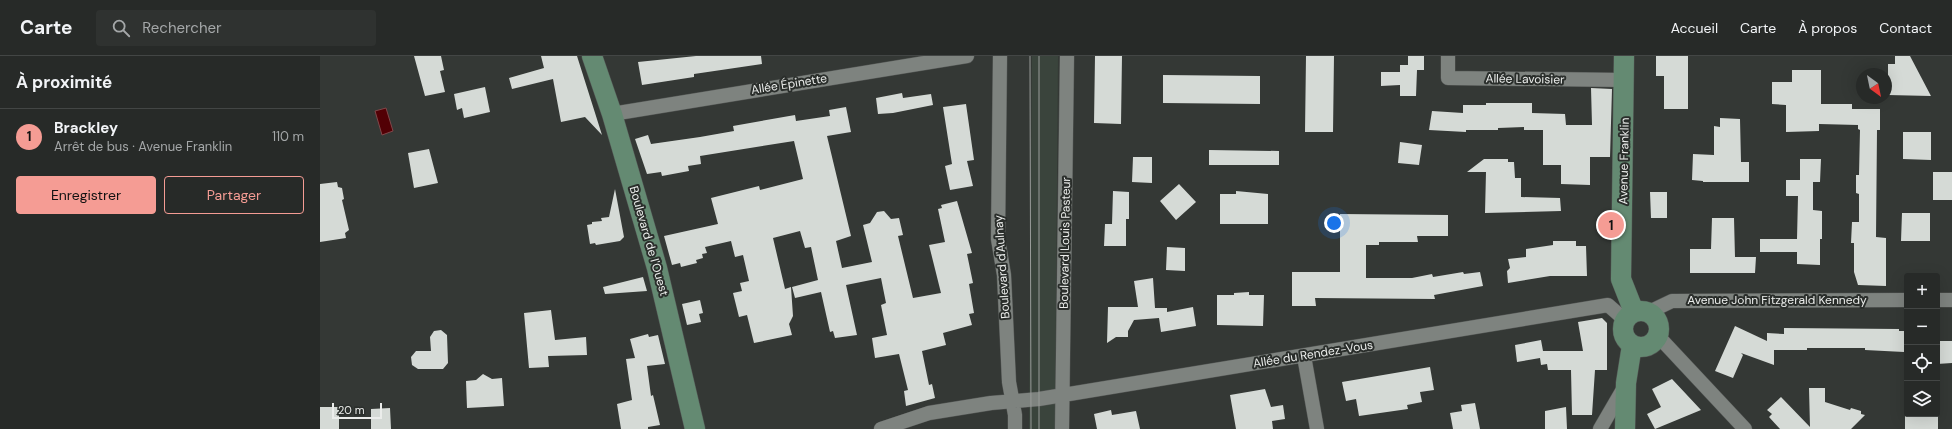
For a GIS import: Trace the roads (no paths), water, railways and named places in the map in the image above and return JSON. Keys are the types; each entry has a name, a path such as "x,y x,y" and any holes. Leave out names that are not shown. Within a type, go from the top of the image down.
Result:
{"street":[{"name":"Boulevard de l'Ouest","path":"592,56 612,114 657,268 695,429"},
{"name":"Allée Épinette","path":"612,114 967,56"},
{"name":"Boulevard d'Aulnay","path":"1000,56 998,239 1004,275 1009,382 1014,400 1015,429"},
{"name":"Boulevard Louis Pasteur","path":"1062,429 1067,56"},
{"name":"Allée Lavoisier","path":"1448,56 1448,78 1624,80"},
{"name":"Avenue Franklin","path":"1624,56 1621,279 1636,315"},
{"path":"1600,429 1626,383 1645,343 1659,325 1658,320 1636,315 1608,305 1615,298 1621,279"},
{"name":"Avenue John Fitzgerald Kennedy","path":"1636,315 1672,301 1904,300"},
{"path":"1940,300 1952,300"},
{"name":"Allée du Rendez-Vous","path":"882,429 929,413 1014,400 1062,395 1608,305"},
{"path":"1636,315 1623,331 1624,336 1645,343 1745,429"},
{"path":"1304,356 1317,429"},
{"path":"1625,429 1626,383"}],"tram line":[{"path":"1030,56 1031,429"},
{"path":"1039,56 1039,429"}],"place":[{"name":"Brackley","path":"1611,225"}]}
